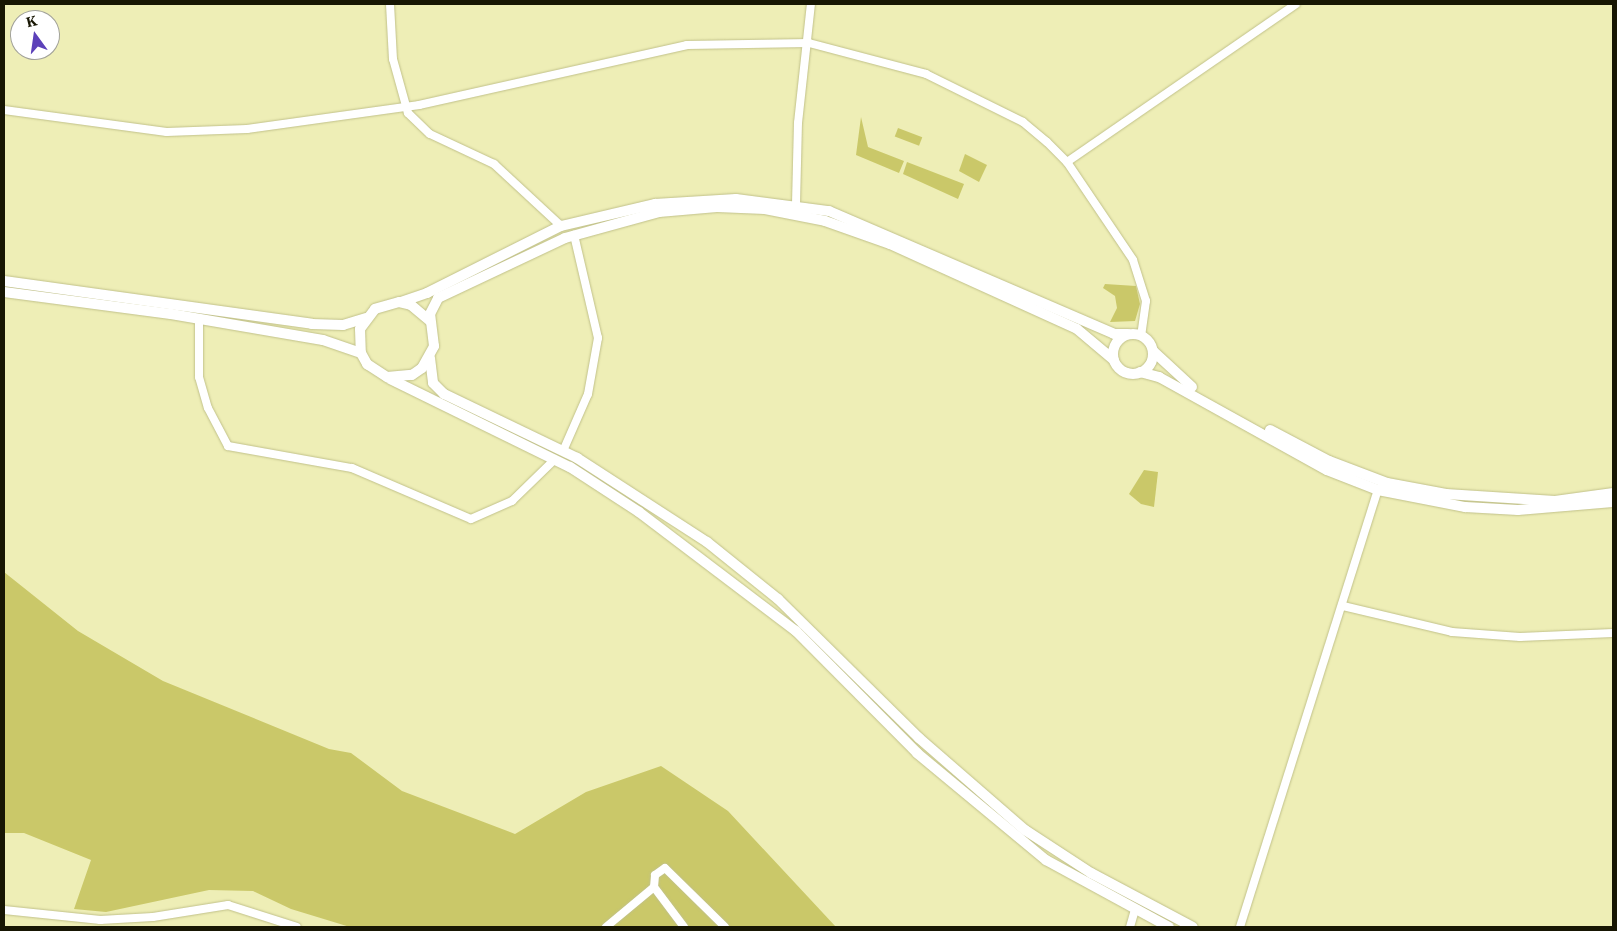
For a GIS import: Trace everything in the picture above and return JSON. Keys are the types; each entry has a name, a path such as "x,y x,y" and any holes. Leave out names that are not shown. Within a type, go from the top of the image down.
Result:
{"street":[{"path":"390,4 393,59 406,108 430,134 494,164 561,226"},
{"path":"796,204 798,123 809,43 811,4"},
{"path":"1067,162 1296,4"},
{"path":"4,110 167,132 247,129 406,108 687,44 809,43 926,74 990,103 1023,122 1067,162 1132,260 1146,301 1141,336"},
{"path":"4,282 312,324 343,325 366,318 386,304 427,294 561,226 604,214 694,199 796,204 829,211 881,230 1114,334 1141,336 1179,379 1208,398 1329,461 1387,483 1506,500 1555,501 1613,493"},
{"path":"430,321 438,298 574,235 659,212 717,207 765,209 825,221 890,244 1077,329 1114,360 1122,370 1159,377 1328,470 1378,490 1464,507 1518,510 1613,502"},
{"path":"562,452 588,394 598,338 574,235"},
{"path":"4,292 199,319 323,340 361,353 376,372 554,460 639,512 796,631 917,753 1046,860 1169,927"},
{"path":"398,302 422,312 430,321 434,340 430,358 434,383 444,394 562,452 707,542 778,599 918,738 1025,830 1091,873 1193,927"},
{"path":"361,353 360,329 366,318"},
{"path":"199,319 199,376 208,408 228,446 352,468 471,519 512,501 554,460"},
{"path":"1114,360 1117,342 1128,334"},
{"path":"1140,372 1150,364 1153,351"},
{"path":"387,377 412,375 430,358"},
{"path":"1240,927 1343,606 1378,490"},
{"path":"1343,606 1452,632 1520,637 1613,633"},
{"path":"684,927 654,887 655,875 666,868 676,874 725,927"},
{"path":"606,927 654,887"},
{"path":"4,910 109,920 228,905 297,927"},
{"path":"1130,927 1135,910"}],"shaded area":[{"path":"861,117 868,147 904,161 899,173 856,155"},
{"path":"898,128 922,137 919,146 895,136"},
{"path":"965,154 987,165 979,182 959,171"},
{"path":"907,162 964,184 958,199 903,174"},
{"path":"1105,284 1136,286 1140,304 1135,321 1110,322 1117,308 1115,296 1103,288"},
{"path":"1144,470 1158,472 1154,507 1141,504 1129,494"},
{"path":"4,572 78,631 163,681 329,749 351,753 402,791 515,834 586,792 661,766 728,811 836,927 350,927 291,909 253,891 209,890 106,912 74,909 91,860 24,833 4,833"}]}
